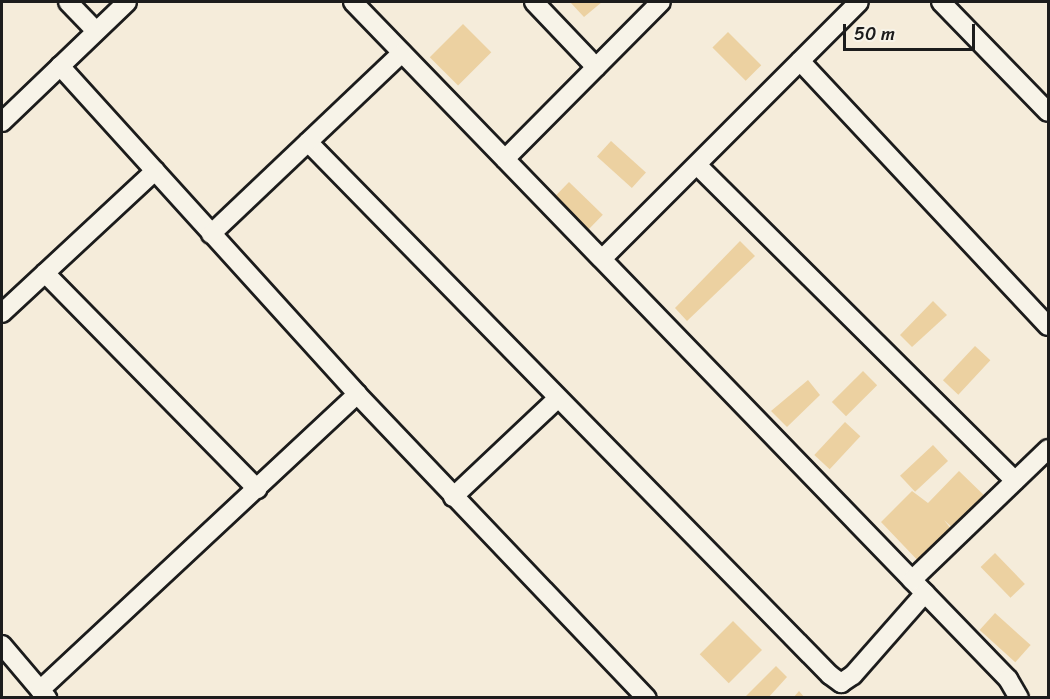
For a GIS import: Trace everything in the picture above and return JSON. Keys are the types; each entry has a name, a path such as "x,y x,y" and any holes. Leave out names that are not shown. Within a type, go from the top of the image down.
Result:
{"street":[{"path":"68,2 96,31"},
{"path":"2,122 127,2"},
{"path":"353,2 919,587 1019,698"},
{"path":"534,2 596,67"},
{"path":"505,159 661,2"},
{"path":"602,260 859,2"},
{"path":"941,2 1048,112"},
{"path":"211,234 402,53"},
{"path":"800,61 1048,326"},
{"path":"60,66 357,394 646,698"},
{"path":"308,142 558,398 841,682 919,587 1015,481 1048,449"},
{"path":"697,165 1015,481"},
{"path":"2,313 155,171"},
{"path":"45,273 257,489"},
{"path":"2,645 44,694 357,394"},
{"path":"453,497 558,398"}],"building":[{"path":"570,2 602,2 584,17"},
{"path":"463,24 491,52 458,86 430,57"},
{"path":"728,32 761,65 746,81 712,48"},
{"path":"611,141 646,172 632,188 597,157"},
{"path":"569,182 603,215 588,230 554,198"},
{"path":"740,241 755,256 687,321 675,308"},
{"path":"933,301 947,315 912,347 900,335"},
{"path":"975,346 990,360 958,395 943,380"},
{"path":"863,371 877,385 846,416 832,402"},
{"path":"808,380 820,395 787,427 771,411"},
{"path":"845,422 860,436 830,469 814,455"},
{"path":"933,445 948,461 915,492 900,476"},
{"path":"959,471 991,502 958,533 944,520 956,535 924,567 881,522 912,491 928,503"},
{"path":"995,553 1025,584 1010,598 981,567"},
{"path":"995,613 1031,645 1015,662 980,630"},
{"path":"733,621 762,650 729,683 700,654"},
{"path":"776,666 787,677 768,698 744,698"},
{"path":"799,691 805,698 793,698"}]}
